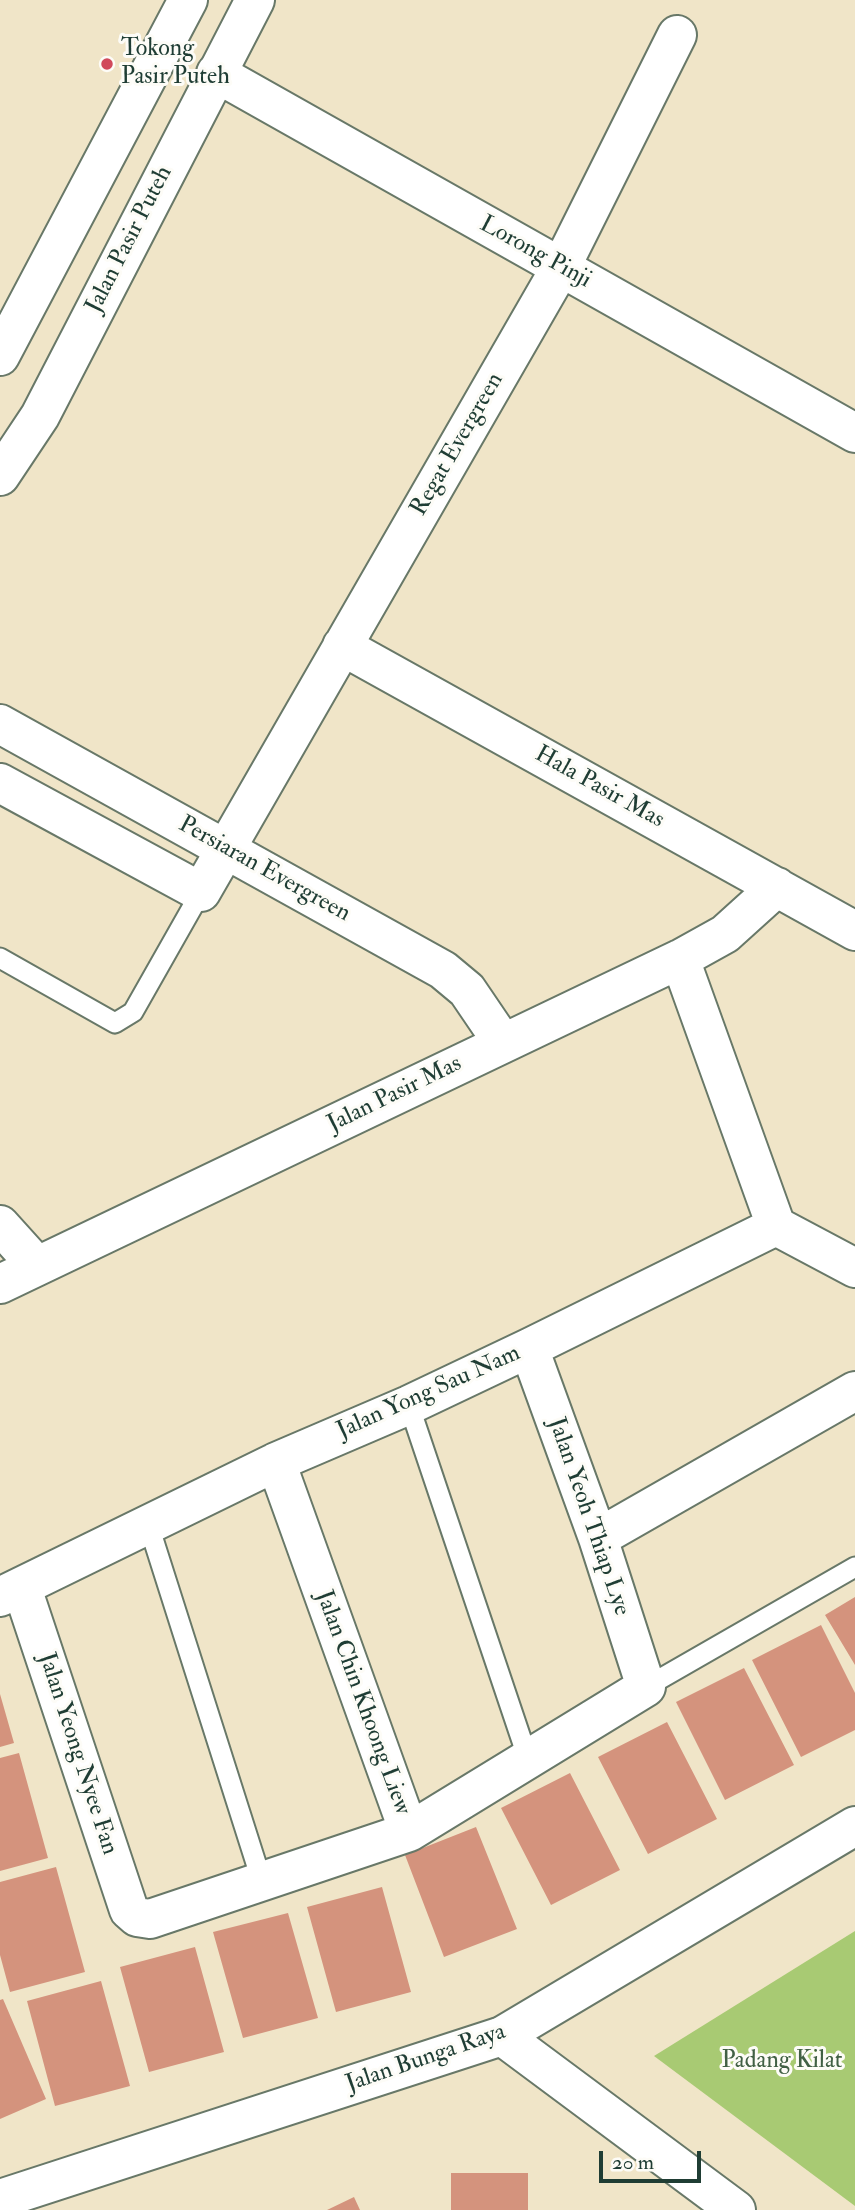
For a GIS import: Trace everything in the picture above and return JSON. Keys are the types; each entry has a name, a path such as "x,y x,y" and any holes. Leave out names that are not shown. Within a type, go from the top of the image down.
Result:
{"street":[{"path":"5,333 188,0"},
{"name":"Jalan Pasir Puteh","path":"0,476 40,416 255,0"},
{"name":"Regat Evergreen","path":"201,892 561,267 677,35"},
{"name":"Lorong Pinji","path":"216,73 855,433"},
{"name":"Hala Pasir Mas","path":"342,646 855,931"},
{"name":"Persiaran Evergreen","path":"0,724 443,970 467,990 503,1044"},
{"path":"0,783 201,892"},
{"name":"Jalan Pasir Mas","path":"0,1284 680,959 725,934 777,887"},
{"path":"680,959 776,1226 855,1268"},
{"path":"0,1226 37,1266"},
{"name":"Jalan Yong Sau Nam","path":"11,1592 148,1522 276,1462 409,1405 776,1226"},
{"name":"Jalan Yeoh Thiap Lye","path":"529,1348 598,1538 646,1687"},
{"path":"598,1538 855,1391"},
{"name":"Jalan Chin Khoong Liew","path":"137,1917 150,1919 409,1832 276,1462"},
{"name":"Jalan Yeong Nyee Fan","path":"11,1592 129,1910 137,1917"},
{"path":"409,1832 646,1687"},
{"name":"Jalan Bunga Raya","path":"0,2199 502,2036 855,1826"},
{"path":"502,2036 736,2210"}],"lane":[{"path":"0,957 116,1023 133,1012 201,892"},
{"path":"409,1405 528,1759"},
{"path":"148,1522 262,1882"},
{"path":"646,1687 855,1567"}],"green space":[{"name":"Padang Kilat","path":"855,1931 855,2206 654,2056"}],"building":[{"path":"855,1597 855,1665 825,1615"},
{"path":"821,1625 855,1693 855,1730 801,1757 752,1660"},
{"path":"744,1668 794,1765 725,1800 676,1702"},
{"path":"0,1694 14,1743 0,1747"},
{"path":"667,1722 717,1819 648,1854 598,1757"},
{"path":"19,1753 48,1858 0,1871 0,1758"},
{"path":"570,1773 620,1870 551,1905 501,1808"},
{"path":"476,1827 517,1929 444,1957 405,1855"},
{"path":"56,1867 85,1972 10,1992 0,1955 0,1882"},
{"path":"382,1887 411,1992 336,2012 307,1907"},
{"path":"288,1913 318,2018 243,2038 213,1932"},
{"path":"195,1947 224,2052 149,2072 120,1967"},
{"path":"101,1981 130,2086 55,2106 27,2001"},
{"path":"3,1999 46,2099 0,2119 0,2000"},
{"path":"451,2173 528,2173 528,2210 451,2210"},
{"path":"354,2197 360,2210 327,2210"}],"place":[{"name":"Tokong Pasir Puteh","path":"107,64"}]}
